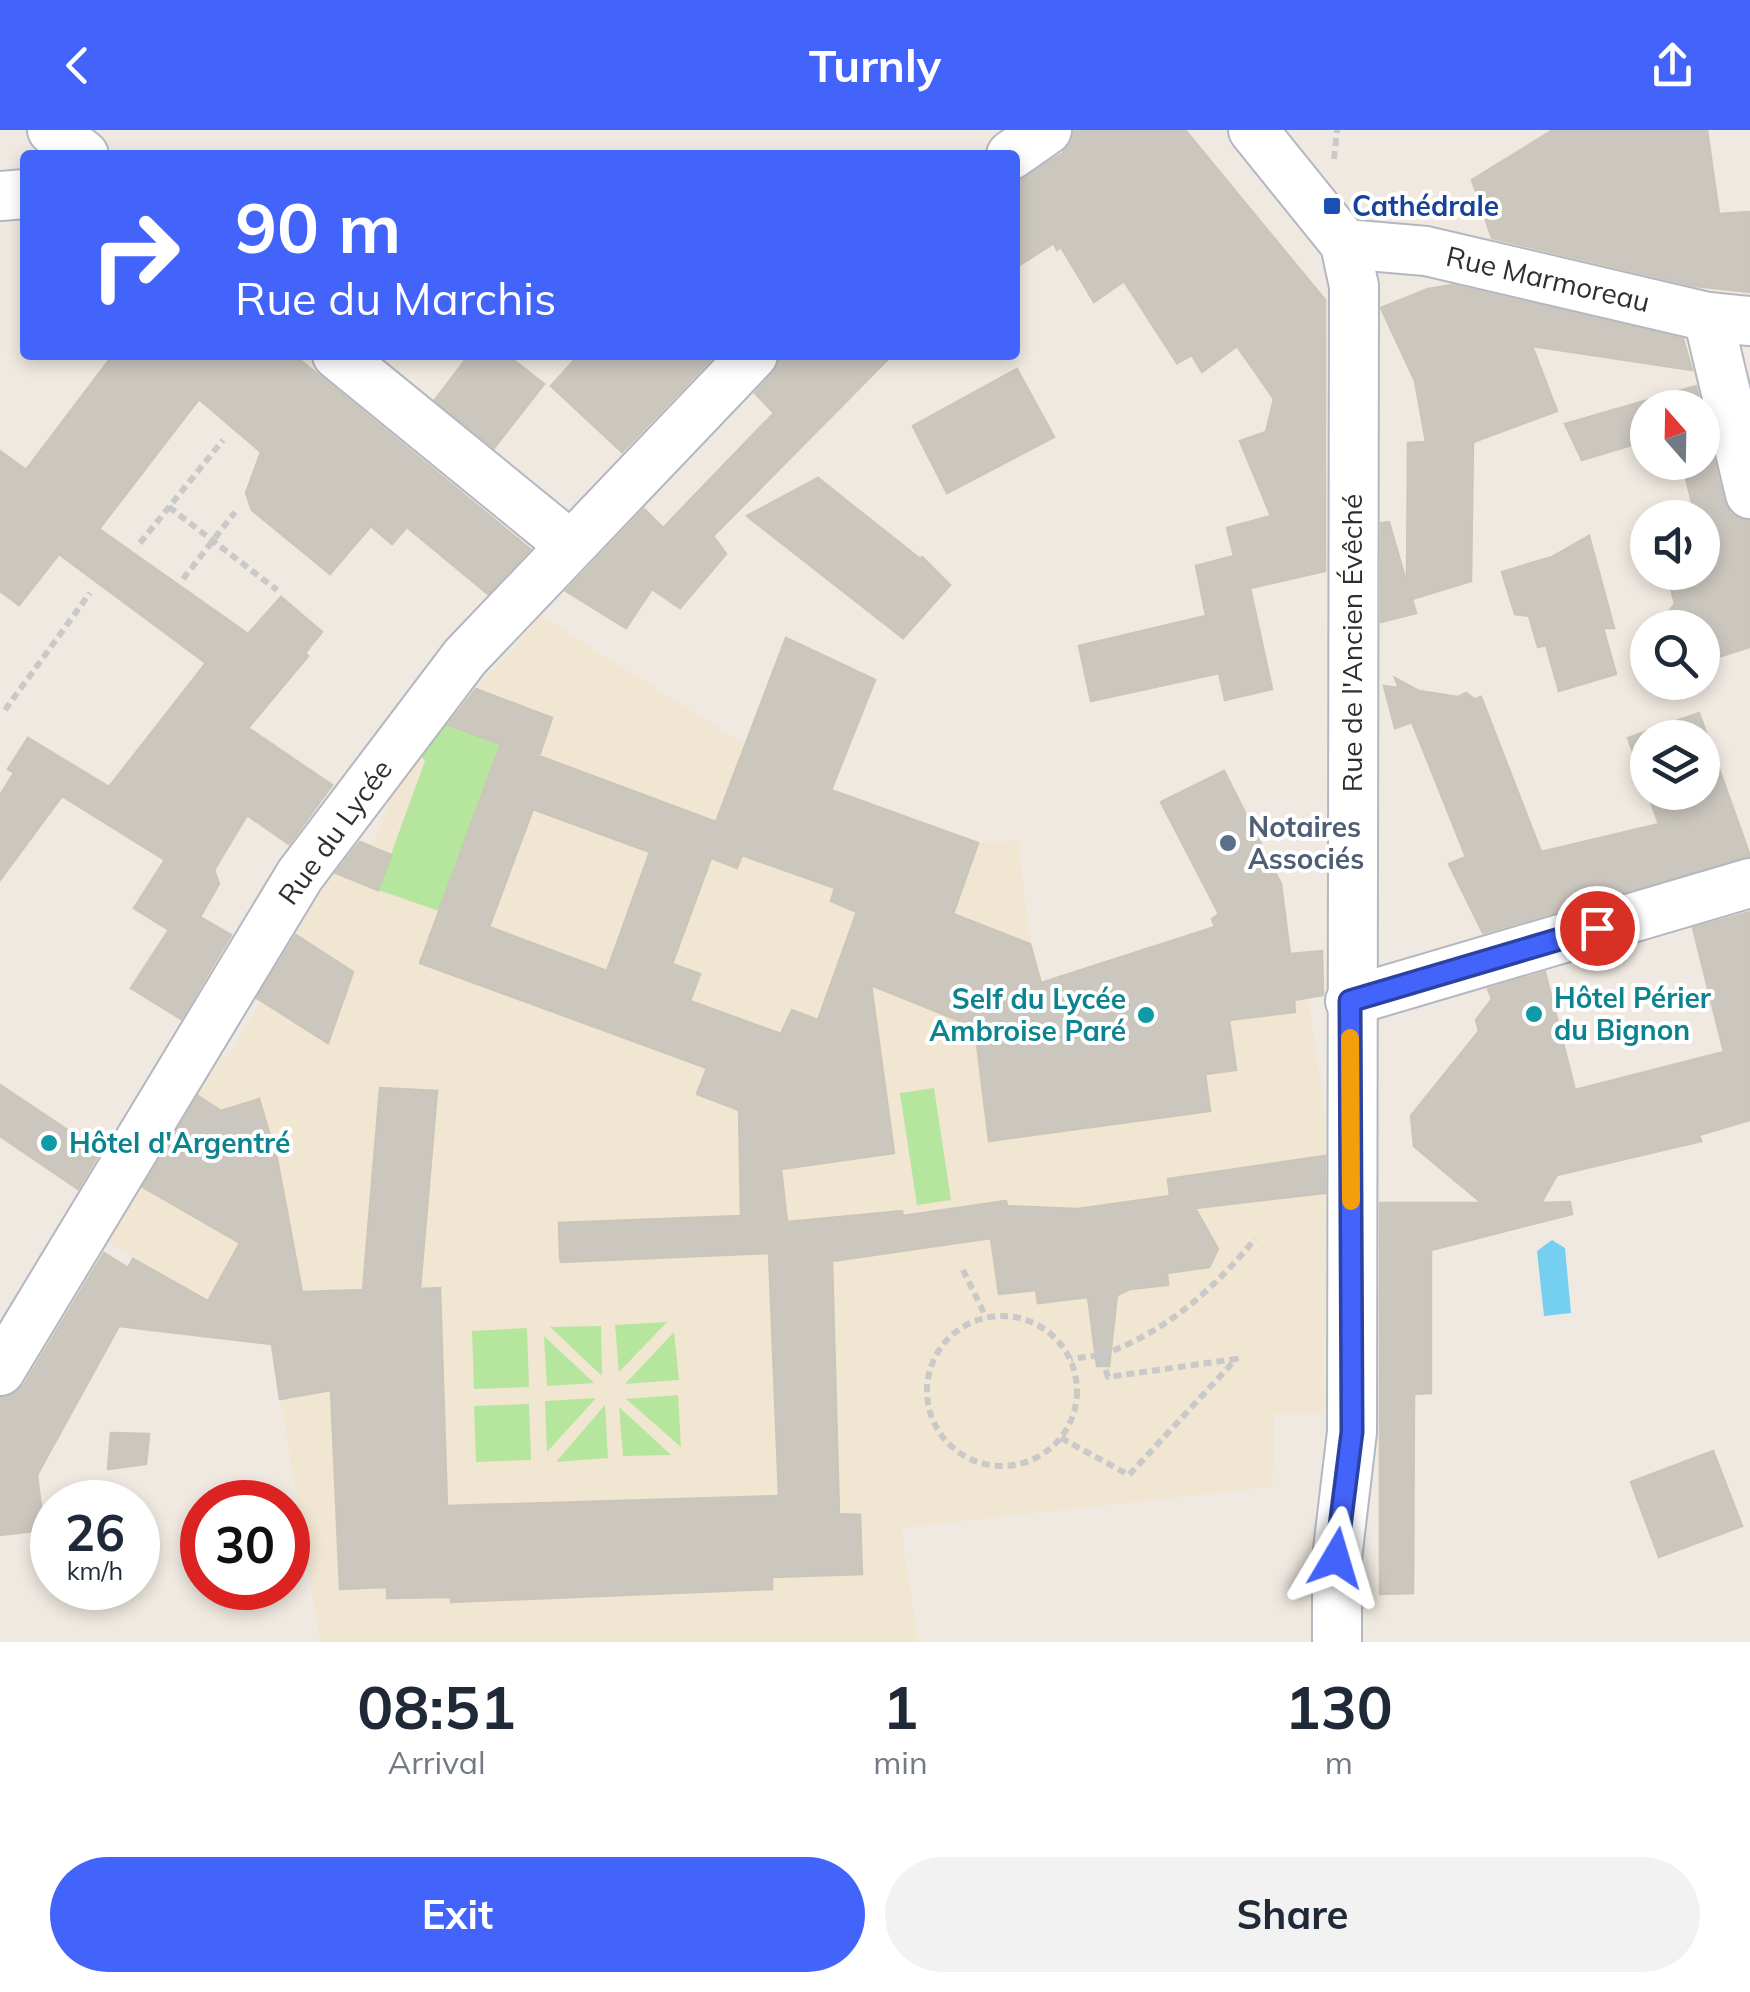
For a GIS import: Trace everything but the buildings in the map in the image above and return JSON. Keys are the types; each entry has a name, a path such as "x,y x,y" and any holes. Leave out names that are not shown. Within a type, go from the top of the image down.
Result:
{"street":[{"path":"52,130 78,150"},
{"path":"1018,150 1047,130"},
{"path":"1253,130 1345,244"},
{"name":"Rue Marmoreau","path":"1345,244 1426,250 1729,319"},
{"name":"Rue de l'Ancien Évêché","path":"1337,1642 1336,1558 1352,1432 1354,286 1345,244"},
{"path":"1729,319 1750,494"},
{"path":"343,360 570,546"},
{"name":"Rue du Lycée","path":"0,1371 300,874 465,657 748,360"},
{"path":"1350,1001 1750,883"}],"path":[{"path":"140,543 223,440"},
{"path":"168,508 277,590"},
{"path":"183,579 235,512"},
{"path":"5,710 90,593"},
{"path":"1070,1359 1101,1355 1136,1343 1220,1282 1255,1239"},
{"path":"963,1270 986,1317"},
{"path":"1011,1316 1036,1323 1056,1338 1070,1359 1077,1400 1061,1438 1029,1460 991,1466 966,1458 946,1442 932,1419 926,1394 930,1368 942,1345 962,1328 986,1317 1011,1316"},
{"path":"1061,1438 1129,1475 1236,1359 1108,1377 1101,1355"}],"shaded area":[{"path":"541,616 745,745 831,790 977,843 1018,841 1030,944 1041,983 1215,927 1282,894 1290,954 1324,950 1323,994 1308,999 1326,1121 1325,1414 1274,1414 1273,1487 901,1528 918,1642 320,1642 310,1580 310,1480 294,1480 272,1344 139,1331 150,1267 103,1239 218,1051 228,1058 261,1001 253,996 331,871 353,839 369,844 377,836 391,796 389,788"}],"green space":[{"path":"445,723 501,744 439,911 378,890 425,761 419,753"},
{"path":"934,1088 951,1200 917,1205 900,1093"},
{"path":"667,1322 619,1372 615,1325"},
{"path":"601,1326 602,1376 550,1327"},
{"path":"527,1328 529,1387 474,1389 472,1331"},
{"path":"674,1332 679,1380 625,1384"},
{"path":"544,1336 594,1383 547,1386"},
{"path":"678,1395 681,1447 626,1399"},
{"path":"596,1398 547,1452 545,1401"},
{"path":"529,1404 531,1460 476,1462 474,1406"},
{"path":"605,1405 608,1458 556,1462"},
{"path":"619,1407 671,1455 623,1456"}],"water":[{"path":"1552,1240 1565,1248 1571,1313 1544,1316 1537,1251"}],"slow traffic":[{"path":"1350,1038 1351,1201"}],"place":[{"name":"Cathédrale","path":"1332,206"},
{"name":"Notaires Associés","path":"1228,843"},
{"name":"Hôtel Périer du Bignon","path":"1534,1014"},
{"name":"Self du Lycée Ambroise Paré","path":"1146,1015"},
{"name":"Hôtel d'Argentré","path":"49,1143"}],"route":[{"path":"1336,1558 1352,1432 1350,1001 1597,928"}]}
